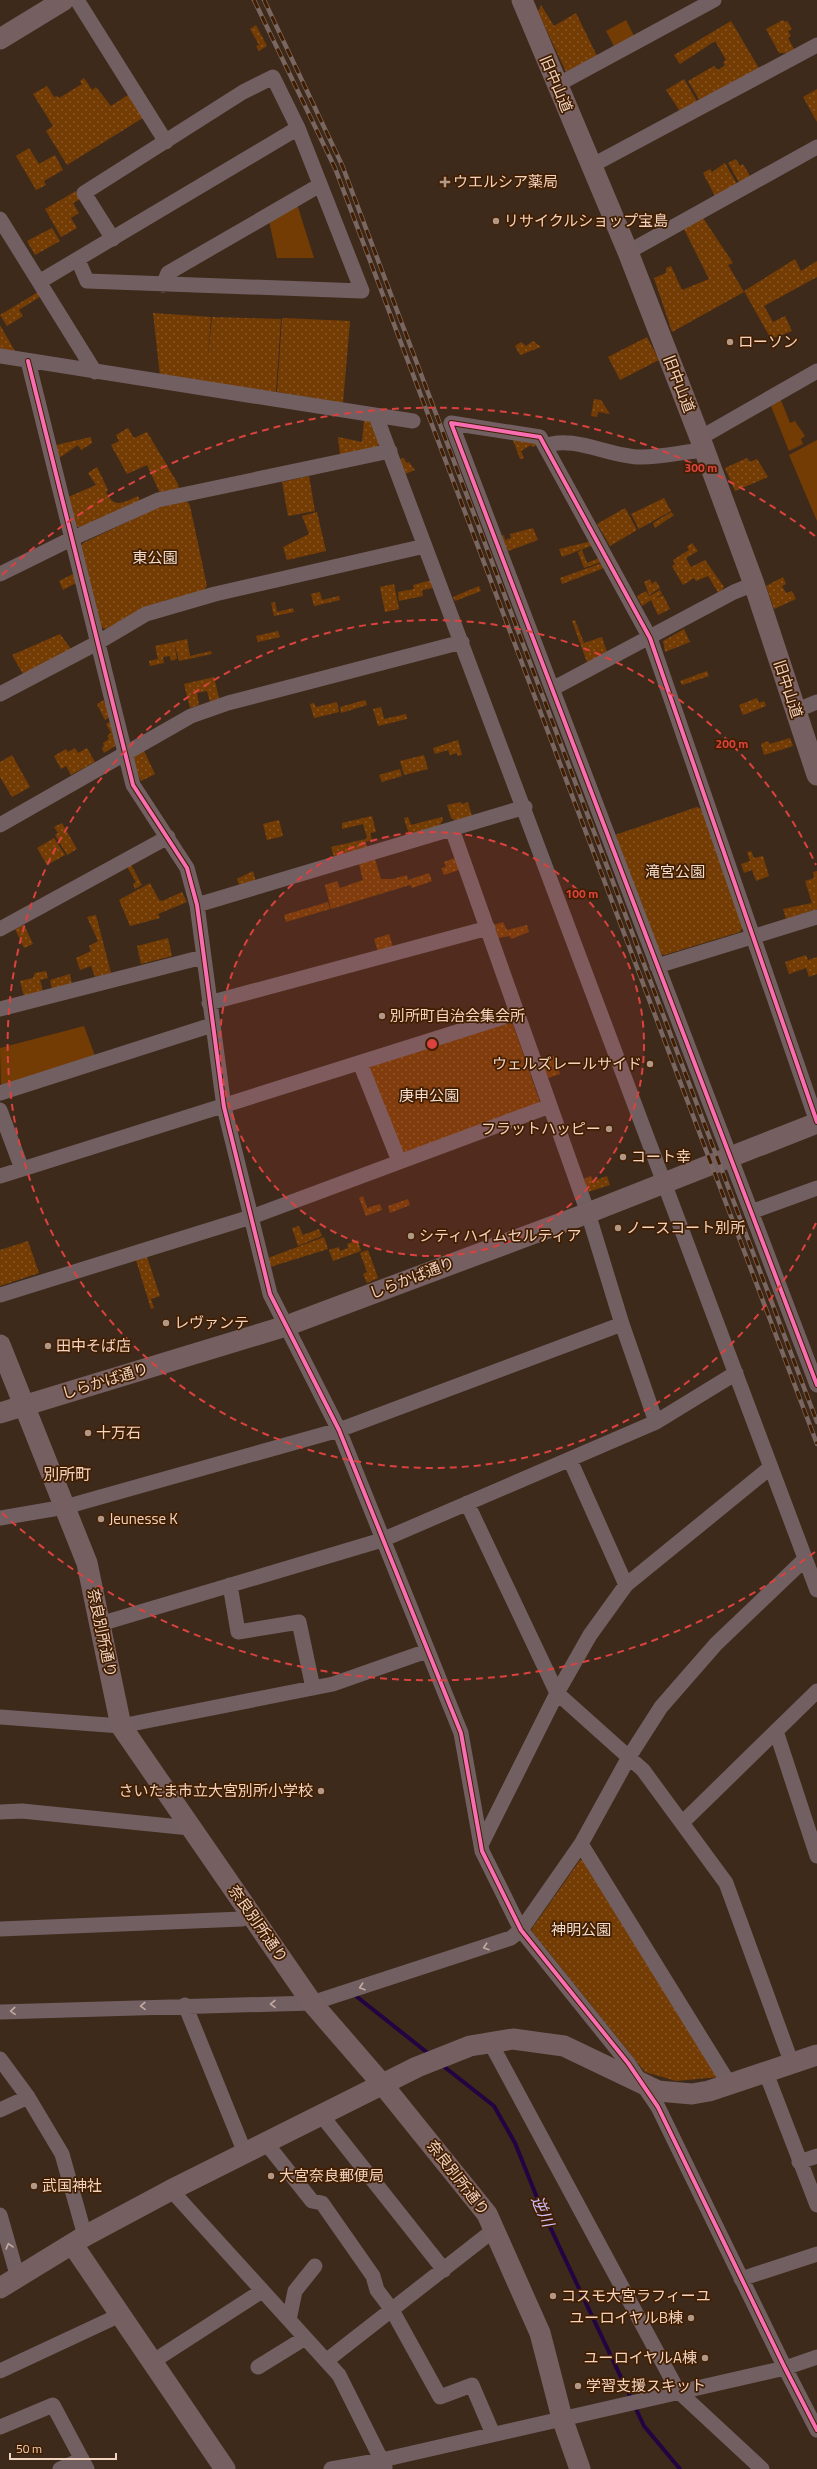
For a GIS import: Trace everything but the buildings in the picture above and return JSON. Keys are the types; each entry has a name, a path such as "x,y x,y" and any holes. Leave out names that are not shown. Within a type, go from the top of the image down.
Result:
{"street":[{"path":"557,85 714,0"},
{"path":"0,39 64,1 166,142"},
{"name":"旧中山道","path":"524,1 557,85 628,252 702,444 754,584 817,775"},
{"path":"591,166 817,44"},
{"path":"78,260 87,281 163,285 362,291 298,128 273,76 243,92 84,193 113,239"},
{"path":"39,282 298,128"},
{"path":"628,252 817,147"},
{"path":"163,285 168,273 320,185"},
{"path":"0,219 95,372"},
{"path":"0,356 413,421"},
{"path":"28,361 133,785 168,837 186,868 197,905 224,1107 270,1294 339,1430 461,1733 481,1845 521,1930 628,2063 658,2108 784,2368 817,2430"},
{"path":"545,446 554,442 641,458 702,444 817,371"},
{"path":"376,416 666,1182 817,1590"},
{"path":"817,1122 755,936 650,638 540,436 451,423 817,1385"},
{"path":"0,574 71,539 158,500 390,451"},
{"path":"0,694 97,643 146,614 180,604 425,546"},
{"path":"552,689 734,592 754,584"},
{"path":"0,825 125,752 191,716 228,703 462,642"},
{"path":"795,711 817,702"},
{"path":"197,905 525,807"},
{"path":"452,829 588,1213 622,1324 656,1422"},
{"path":"0,928 168,837"},
{"path":"657,966 817,917"},
{"path":"209,1003 488,928"},
{"path":"0,1009 203,957"},
{"path":"0,1176 224,1107 517,1013"},
{"path":"0,1093 212,1025"},
{"path":"360,1063 399,1161"},
{"path":"0,1295 251,1217 550,1106"},
{"path":"0,1110 22,1169"},
{"name":"しらかば通り","path":"0,1413 286,1326 588,1213 817,1122"},
{"path":"751,1212 817,1188"},
{"path":"0,1518 64,1507 339,1430 622,1324"},
{"name":"奈良別所通り","path":"0,1345 23,1406 87,1563 121,1726 312,2003 383,2085 479,2202 495,2229 540,2333 562,2418 580,2469"},
{"path":"100,1624 382,1540 656,1422 736,1373"},
{"path":"570,1460 626,1585"},
{"path":"481,1845 557,1693 590,1635 626,1585 771,1467"},
{"path":"467,1503 557,1693 643,1770 726,1883 792,2064"},
{"path":"0,2012 186,2005 312,2003 511,1938 521,1930 581,1844 629,1757 661,1707 716,1644 806,1559"},
{"path":"230,1585 238,1632 299,1622 313,1688"},
{"path":"0,1717 121,1726 334,1684 427,1651"},
{"path":"682,1823 817,1691"},
{"path":"776,1731 817,1856"},
{"path":"0,1812 22,1811 190,1828"},
{"path":"581,1844 730,2085"},
{"path":"0,1929 242,1919 251,1914"},
{"path":"186,2005 245,2153"},
{"path":"0,2288 79,2240 171,2190 426,2063 445,2055 490,2042 513,2039 564,2046 601,2062 643,2085 658,2091 692,2094 730,2085 817,2055"},
{"path":"490,2042 678,2391 762,2469"},
{"path":"0,2059 28,2097 62,2154 79,2240 120,2315 225,2469"},
{"path":"766,2073 817,2206"},
{"path":"0,2110 28,2097"},
{"path":"322,2116 444,2270"},
{"path":"266,2143 312,2202 322,2202 373,2276 377,2290 392,2310 440,2397 472,2385 493,2434"},
{"path":"799,2162 817,2156"},
{"path":"171,2190 339,2375 384,2464"},
{"path":"0,2215 18,2278"},
{"path":"326,2361 495,2229"},
{"path":"741,2279 817,2254"},
{"path":"289,2320 295,2291 315,2266"},
{"path":"152,2362 262,2291"},
{"path":"0,2371 120,2315"},
{"path":"258,2367 305,2338"},
{"path":"331,2469 384,2464 493,2434 784,2368 817,2357"},
{"path":"0,2427 53,2404 84,2464 60,2469"}],"green space":[{"path":"541,5 554,26 576,13 597,56 566,72 538,12"},
{"path":"626,20 635,38 615,48 606,31"},
{"path":"783,20 785,22 787,21 792,29 788,31 791,36 788,38 794,49 787,53 779,53 766,29"},
{"path":"731,21 760,70 700,101 688,81 714,66 718,70 725,65 723,62 726,60 715,41 680,64 674,55"},
{"path":"256,25 267,46 259,51 256,46 259,45 250,29"},
{"path":"84,78 92,90 96,87 111,106 131,93 146,116 67,165 46,131 53,126 33,94 47,86 54,97 57,96 59,98 82,84 80,81"},
{"path":"684,79 698,103 681,113 666,90"},
{"path":"817,89 817,122 803,97"},
{"path":"29,148 39,164 55,155 63,170 44,181 46,185 36,190 16,156"},
{"path":"736,159 740,166 743,164 751,178 740,184 728,163"},
{"path":"725,163 737,184 715,196 703,173 710,169 712,172"},
{"path":"76,191 80,199 73,203 79,213 71,218 77,228 61,237 45,209"},
{"path":"297,204 314,258 277,258 269,221"},
{"path":"703,218 733,263 728,265 744,292 672,332 654,278 666,273 666,268 671,266 682,290 709,279 684,229"},
{"path":"52,228 60,241 35,255 27,241"},
{"path":"795,259 801,271 817,261 817,277 764,306 773,322 785,316 792,331 771,339 744,291"},
{"path":"38,292 41,296 19,310 23,316 7,326 0,315"},
{"path":"153,313 211,317 208,356 212,317 281,319 276,392 160,376"},
{"path":"282,318 350,321 343,403 277,392"},
{"path":"0,325 16,353 0,350"},
{"path":"647,337 659,360 620,380 608,357"},
{"path":"533,341 541,347 520,355 515,346 521,342 526,346"},
{"path":"594,399 601,400 610,414 598,412 597,417 591,416"},
{"path":"781,400 790,423 795,421 805,436 801,439 803,444 789,451 771,406"},
{"path":"366,419 373,424 380,442 376,449 340,455 338,437 362,442 364,420"},
{"path":"128,428 134,438 147,432 178,484 179,489 160,493 147,465 127,474 111,445 119,441 116,435"},
{"path":"91,437 92,443 81,450 78,445 59,458 56,445"},
{"path":"513,440 536,443 537,445 532,447 531,445 521,451 524,458 520,459"},
{"path":"817,440 817,521 789,455"},
{"path":"404,458 406,463 409,462 415,470 405,474 400,459"},
{"path":"747,458 750,462 757,459 768,477 735,491 725,468"},
{"path":"97,467 108,490 106,492 112,500 119,503 138,496 140,501 82,528 74,525 68,497 96,485 88,473"},
{"path":"309,476 315,511 288,516 282,482"},
{"path":"664,498 671,511 639,529 631,514"},
{"name":"東公園","path":"187,501 190,506 207,586 203,591 164,601 106,629 100,627 80,548 83,543 161,506"},
{"path":"625,508 637,530 610,546 597,524"},
{"path":"317,512 326,551 287,560 283,547 309,534 302,516"},
{"path":"671,512 674,515 655,528 653,523"},
{"path":"533,528 538,540 505,552 499,537 504,535 505,540 511,538 510,534"},
{"path":"592,541 593,545 562,557 559,549"},
{"path":"692,543 698,551 686,558 691,567 705,560 724,587 719,594 708,576 696,581 694,578 683,585 672,566 675,564 673,560 689,550 687,547"},
{"path":"582,550 587,563 599,558 601,562 584,568 578,552"},
{"path":"602,563 604,568 562,584 560,578"},
{"path":"73,574 76,583 63,590 59,581"},
{"path":"783,577 786,584 782,586 786,593 792,591 796,599 774,609 766,586"},
{"path":"650,579 652,584 656,581 660,588 649,595 644,582"},
{"path":"432,580 433,588 422,590 423,596 399,601 398,592 414,589 413,585"},
{"path":"394,584 399,609 385,612 380,587"},
{"path":"479,586 481,591 455,601 453,597"},
{"path":"660,590 662,594 654,599 663,595 670,609 658,615 651,600 642,606 637,596 646,591 649,596"},
{"path":"320,592 322,600 339,596 340,600 314,606 311,594"},
{"path":"275,602 277,612 293,608 294,612 274,616 271,603"},
{"path":"575,620 584,643 602,637 607,652 587,662 572,621"},
{"path":"684,629 690,642 665,652 663,641"},
{"path":"278,631 280,637 258,642 256,636"},
{"path":"60,634 71,649 23,674 12,655"},
{"path":"187,639 190,656 211,651 212,654 179,661 174,642"},
{"path":"174,642 177,659 171,661 170,656 163,657 164,663 150,666 149,661 158,659 155,646"},
{"path":"707,671 709,676 682,685 680,681"},
{"path":"214,677 219,698 210,702 207,691 197,693 199,705 190,708 184,684"},
{"path":"757,698 759,703 764,701 766,706 743,715 739,705"},
{"path":"104,700 110,717 105,720 97,704"},
{"path":"365,700 367,705 341,713 340,707"},
{"path":"337,702 339,712 314,718 310,704 314,703 316,707"},
{"path":"381,707 384,719 406,714 407,719 378,726 373,709"},
{"path":"111,721 116,740 115,746 104,753 102,748 104,746 103,743 109,739 107,736 111,733 106,724"},
{"path":"790,738 793,746 764,755 761,744 768,741 770,744"},
{"path":"458,740 462,755 458,756 457,753 450,755 448,750 435,754 433,748"},
{"path":"75,748 78,753 87,748 95,762 71,775 66,766 61,769 54,756 66,749 68,752"},
{"path":"144,751 155,774 141,781 132,763 135,755"},
{"path":"12,755 30,787 12,797 0,777 0,762"},
{"path":"424,755 428,769 404,775 400,761"},
{"path":"400,769 402,776 382,782 379,775"},
{"path":"461,802 462,804 468,802 472,816 456,821 451,818 447,805"},
{"name":"滝宮公園","path":"697,807 702,809 743,927 740,932 664,955 657,955 615,835"},
{"path":"372,816 376,832 370,833 372,840 365,842 367,847 334,857 331,847 366,839 367,837 363,824 342,829 342,823"},
{"path":"408,817 411,825 442,817 443,820 439,826 409,835 404,818"},
{"path":"279,820 283,836 267,840 263,824"},
{"path":"62,823 77,849 67,855 55,835 58,833 54,827"},
{"path":"54,838 65,855 47,865 37,848"},
{"path":"751,851 754,858 763,856 769,876 756,881 752,870 744,873 741,864 750,861 747,852"},
{"path":"455,858 459,870 444,875 441,868 446,867 444,862"},
{"path":"375,859 381,879 393,879 407,875 408,880 429,873 432,881 412,888 410,885 331,909 325,885 337,881 340,888 363,880 359,864"},
{"path":"130,863 142,885 135,889 133,884 136,882 126,865"},
{"path":"253,871 256,882 240,887 237,879"},
{"path":"817,871 817,909 786,919 783,909 812,903 805,881 814,878 813,872"},
{"path":"150,883 159,900 162,901 182,892 187,902 158,914 160,918 130,926 119,900"},
{"path":"328,902 330,909 286,922 284,915"},
{"path":"96,915 111,973 95,977 91,966 80,970 76,958 91,951 89,946 98,941 87,917"},
{"path":"503,922 507,930 527,925 529,932 511,939 510,936 498,938 494,925"},
{"path":"24,925 33,944 24,948 15,929"},
{"path":"389,934 393,947 378,952 374,939"},
{"path":"168,938 172,956 141,964 137,946"},
{"path":"806,955 808,960 817,957 817,974 809,977 806,968 789,974 785,962"},
{"path":"46,971 48,978 40,980 43,991 24,996 20,981 33,978 35,973"},
{"path":"70,974 72,984 52,990 50,980"},
{"name":"庚申公園","path":"512,1022 541,1105 400,1154 368,1067"},
{"path":"84,1026 95,1056 1,1086 0,1048"},
{"path":"554,1056 560,1074 548,1078 541,1060"},
{"path":"591,1176 593,1181 607,1176 610,1185 588,1192 584,1179"},
{"path":"363,1196 367,1208 380,1204 382,1210 366,1216 359,1198"},
{"path":"408,1199 410,1205 390,1213 388,1206"},
{"path":"299,1226 303,1235 319,1229 322,1236 298,1246 292,1228"},
{"path":"324,1237 328,1249 270,1267 268,1258"},
{"path":"358,1240 361,1251 333,1261 329,1250 339,1247 340,1251 348,1248 347,1244"},
{"path":"28,1241 39,1273 0,1286 0,1250"},
{"path":"368,1250 378,1278 367,1283 363,1274 367,1272 360,1253"},
{"path":"147,1257 160,1296 151,1299 154,1308 151,1309 136,1260"},
{"name":"神明公園","path":"585,1859 718,2077 676,2081 645,2072 531,1930 580,1860"}],"waterway":[{"name":"逆川","path":"356,1996 429,2054"},
{"name":"逆川","path":"442,2065 494,2106 515,2143 542,2210 644,2426 680,2469"}],"railway":[{"path":"254,0 335,168 817,1444"},
{"path":"264,0 342,165 817,1422"}],"cycle path":[{"path":"28,361 133,785 187,868 197,905 224,1107 270,1294 339,1430 461,1733 482,1851 521,1930 628,2063 658,2107 785,2368 817,2430"},
{"path":"817,1122 650,638 540,437 451,423 817,1385"}],"place":[{"name":"ウエルシア薬局","path":"445,182"},
{"name":"リサイクルショップ宝島","path":"496,221"},
{"name":"ローソン","path":"730,342"},
{"name":"別所町自治会集会所","path":"382,1016"},
{"name":"ウェルズレールサイド","path":"650,1064"},
{"name":"フラットハッピー","path":"609,1129"},
{"name":"コート幸","path":"623,1157"},
{"name":"ノースコート別所","path":"618,1228"},
{"name":"シティハイムセルティア","path":"411,1236"},
{"name":"レヴァンテ","path":"166,1323"},
{"name":"田中そば店","path":"48,1346"},
{"name":"十万石","path":"88,1433"},
{"name":"Jeunesse K","path":"101,1519"},
{"name":"さいたま市立大宮別所小学校","path":"321,1791"},
{"name":"大宮奈良郵便局","path":"271,2176"},
{"name":"武国神社","path":"34,2186"},
{"name":"コスモ大宮ラフィーユ","path":"553,2296"},
{"name":"ユーロイヤルB棟","path":"691,2318"},
{"name":"ユーロイヤルA棟","path":"705,2358"},
{"name":"学習支援スキット","path":"578,2386"}],"district":[{"name":"別所町","path":"67,1474"}]}
